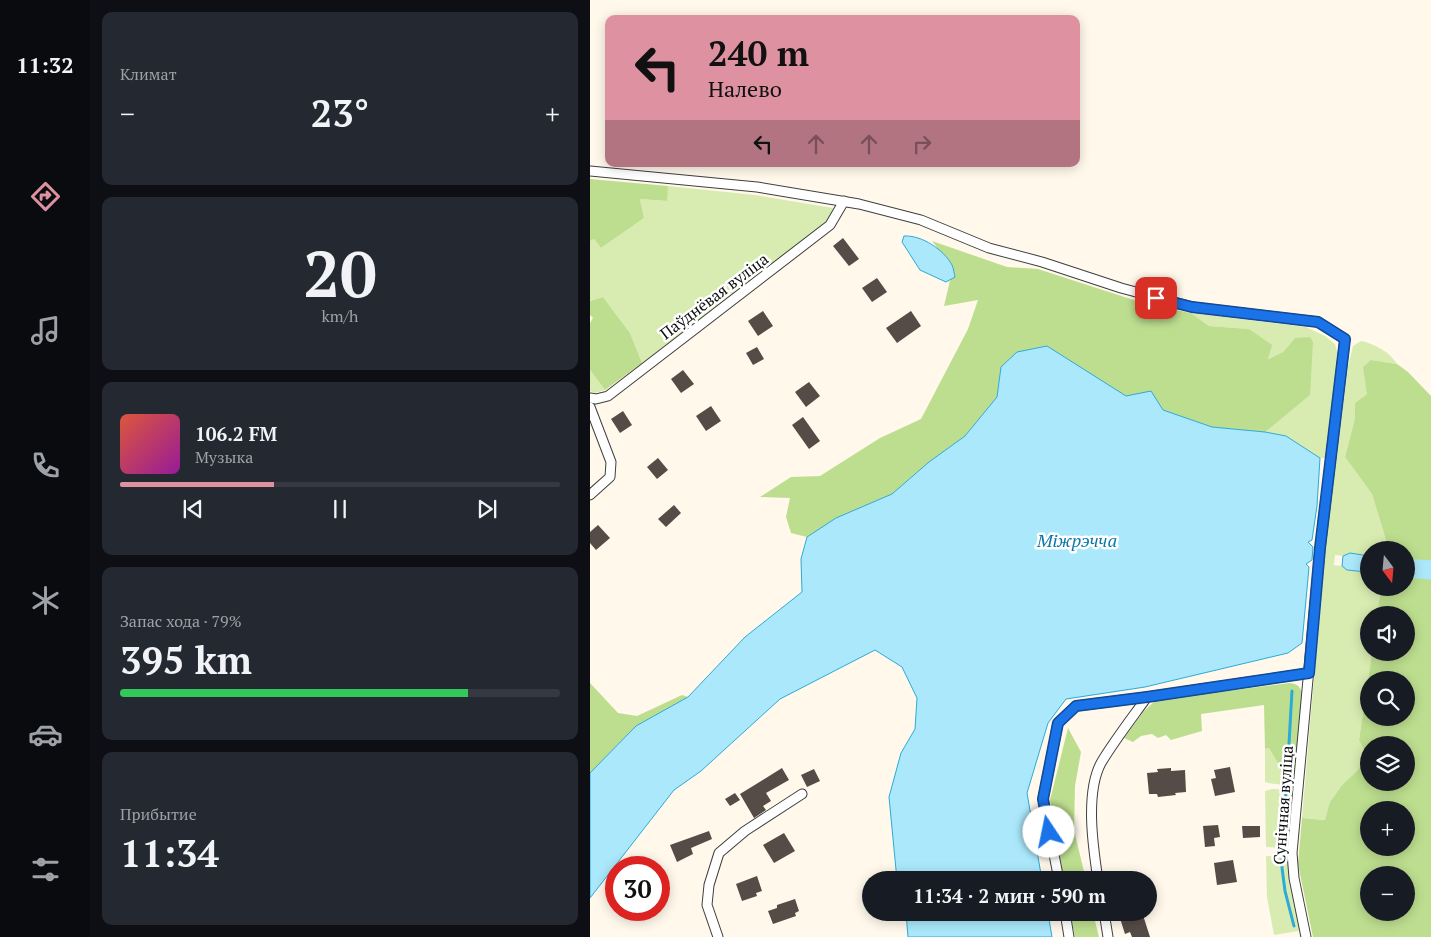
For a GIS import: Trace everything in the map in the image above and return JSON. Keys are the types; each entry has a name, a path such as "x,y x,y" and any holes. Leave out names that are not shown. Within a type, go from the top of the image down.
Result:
{"street":[{"path":"590,171 758,187 844,201"},
{"name":"Паўднёвая вуліца","path":"590,398 596,399 608,396 768,274 830,225 844,201"},
{"name":"Сунічная вуліца","path":"844,201 887,210 921,220 989,248 1042,262 1121,288 1192,307 1318,322 1345,339 1320,548 1292,853 1294,878 1306,937"},
{"path":"590,407 611,462 610,477 590,495"},
{"path":"1057,871 1043,799 1058,723 1076,706 1309,673"},
{"path":"1097,871 1091,836 1094,782 1101,764 1147,697"},
{"path":"718,937 706,905 708,885 719,853 744,831 802,794"},
{"path":"1067,921 1070,937"},
{"path":"1105,921 1108,937"}],"green space":[{"path":"590,179 668,186 667,201 640,199 644,218 601,248 594,239 590,241"},
{"path":"668,186 755,195 833,208 827,222 642,363 630,333 603,297 590,301 590,241 594,239 601,248 644,218 640,199 666,201"},
{"path":"932,241 1007,267 1038,269 1146,304 1191,313 1209,326 1249,329 1272,345 1268,359 1283,352 1295,338 1310,337 1313,342 1310,395 1265,432 1212,427 1163,410 1151,391 1127,397 1047,346 1017,352 1001,367 997,397 965,436 929,462 892,494 836,518 807,537 791,533 786,517 790,498 760,497 791,477 820,476 880,438 921,419 968,329 978,300 944,306 953,268"},
{"path":"603,297 630,333 642,363 605,390 590,370 590,323 593,318 590,315 590,301"},
{"path":"1191,313 1306,327 1325,336 1335,344 1338,355 1327,458 1320,458 1286,436 1265,432 1273,424 1295,338 1283,352 1267,359 1249,329 1209,326"},
{"path":"1361,341 1372,344 1382,349 1397,364 1371,360 1367,394 1355,403 1355,418 1345,457 1372,494 1386,541 1360,541 1360,555 1350,553 1343,556 1335,555 1334,565 1342,566 1347,570 1360,571 1360,596 1380,596 1378,606 1360,606 1360,661 1371,661 1369,671 1360,671 1360,766 1342,785 1330,802 1326,820 1302,818 1325,551 1348,367 1353,346"},
{"path":"1371,360 1397,364 1408,372 1431,396 1431,937 1313,937 1298,864 1302,818 1325,820 1330,802 1342,785 1360,766 1360,791 1415,791 1415,736 1360,736 1360,742 1359,740 1361,726 1415,726 1415,671 1369,671 1371,661 1415,661 1415,606 1378,606 1380,596 1415,596 1415,541 1386,541 1372,494 1345,457 1355,418 1355,403 1367,394 1363,367"},
{"path":"590,370 605,390 595,393 590,391"},
{"path":"590,683 618,713 637,716 682,695 688,697 636,726 590,773"},
{"path":"1290,683 1298,686 1302,693 1295,767 1286,766 1285,775 1281,775 1280,767 1269,748 1265,749 1264,705 1201,714 1202,731 1171,740 1166,735 1158,738 1152,734 1141,736 1133,742 1124,738 1144,711 1156,700"},
{"path":"1068,728 1081,752 1075,786 1074,830 1084,871 1062,871 1050,800"},
{"path":"1269,748 1280,767 1295,767 1294,781 1288,784 1265,782 1265,749"},
{"path":"1272,789 1290,790 1293,793 1288,845 1285,848 1266,847 1265,791"},
{"path":"1266,856 1285,857 1288,860 1300,929 1298,931 1274,935 1267,897"},
{"path":"1072,921 1095,921 1099,937 1075,937"}],"water":[{"path":"904,236 918,238 932,244 948,259 952,265 955,277 946,282 920,270 902,242"},
{"name":"Міжрэчча","path":"1047,346 1126,396 1151,391 1163,410 1212,427 1286,436 1320,458 1317,506 1312,540 1308,542 1313,547 1312,560 1306,564 1309,567 1302,643 1288,653 1145,687 1066,699 1048,723 1027,793 1040,871 896,871 889,797 901,753 915,729 917,698 902,667 875,650 780,699 701,771 674,790 623,856 605,856 605,879 590,898 590,773 636,726 688,697 745,637 802,592 801,559 807,537 836,518 892,494 929,462 965,436 997,397 1001,367 1017,352"},
{"path":"1350,553 1360,555 1360,571 1347,570 1342,566 1343,556"},
{"path":"907,921 1049,921 1052,937 908,937"}],"building":[{"path":"843,238 859,259 849,266 833,246"},
{"path":"877,278 887,292 872,302 862,288"},
{"path":"763,311 773,326 758,336 748,321"},
{"path":"911,311 921,326 897,343 886,328"},
{"path":"757,347 764,359 753,365 746,353"},
{"path":"683,370 694,384 681,393 671,379"},
{"path":"809,382 820,396 806,407 795,392"},
{"path":"711,406 721,421 706,431 696,416"},
{"path":"623,411 632,425 620,433 611,419"},
{"path":"803,417 820,441 809,449 792,425"},
{"path":"658,458 668,470 657,479 647,467"},
{"path":"674,505 681,513 666,527 658,519"},
{"path":"598,525 610,538 596,550 590,543 590,532"},
{"path":"1230,767 1235,792 1215,796 1211,779 1216,778 1214,770"},
{"path":"782,768 789,780 766,793 771,801 763,806 766,810 754,818 740,794"},
{"path":"1171,768 1171,771 1185,770 1186,792 1158,797 1157,794 1149,794 1147,773 1158,772 1157,769"},
{"path":"814,769 820,781 807,787 801,775"},
{"path":"735,793 740,800 730,806 725,799"},
{"path":"1218,825 1220,837 1214,838 1215,846 1205,847 1203,826"},
{"path":"1242,826 1260,826 1260,837 1243,838"},
{"path":"709,831 712,839 691,848 693,854 677,862 670,845"},
{"path":"784,833 795,851 774,863 763,845"},
{"path":"1233,860 1237,882 1217,885 1214,863"},
{"path":"757,876 762,891 756,893 757,896 742,901 736,884"},
{"path":"795,899 799,911 795,913 796,916 773,924 768,911 777,908 777,905"},
{"path":"1121,921 1145,921 1150,937 1132,937 1130,932 1125,934"}],"waterway":[{"path":"1415,569 1431,570"},
{"path":"1287,779 1292,691"},
{"path":"1282,845 1286,792"},
{"path":"1281,860 1285,891 1294,926"}],"route":[{"path":"1049,832 1043,799 1058,723 1076,706 1309,673 1320,548 1345,339 1318,322 1262,317 1192,307 1156,298"}]}
